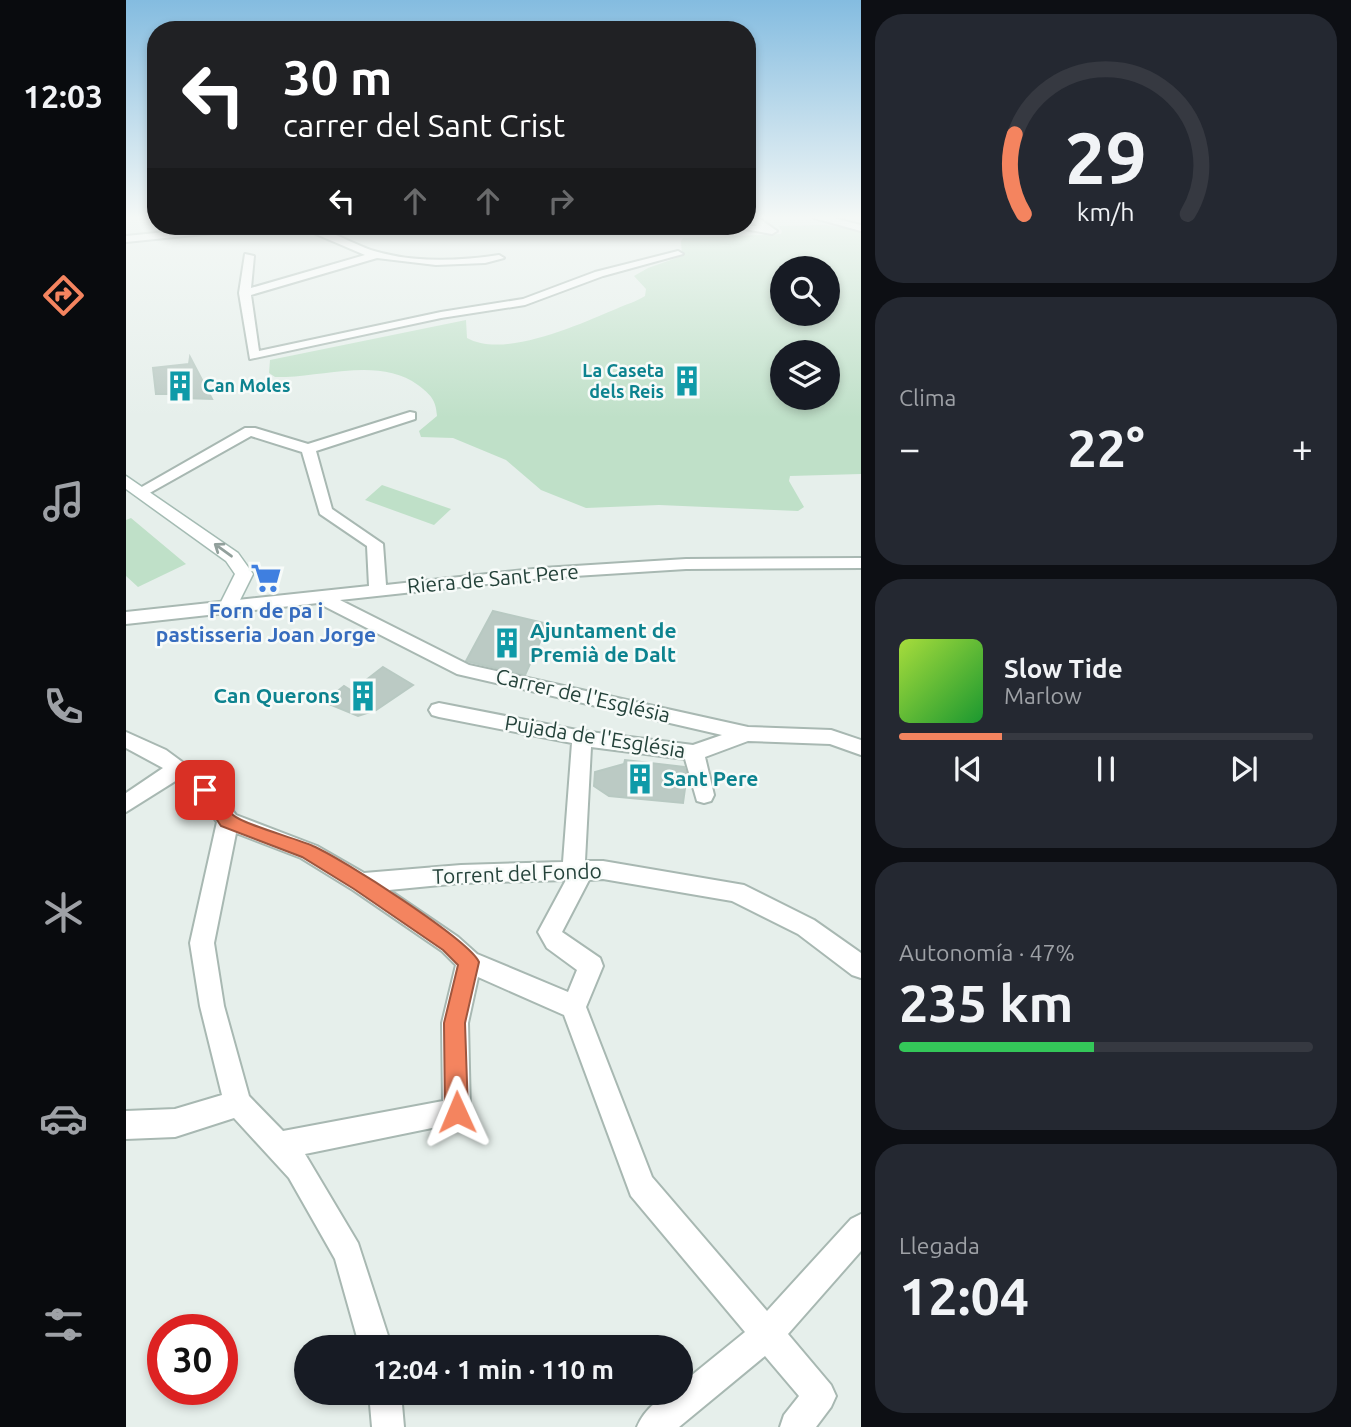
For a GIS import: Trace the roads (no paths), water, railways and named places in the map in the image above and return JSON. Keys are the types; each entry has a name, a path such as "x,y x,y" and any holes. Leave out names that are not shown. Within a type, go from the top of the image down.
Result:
{"street":[{"path":"246,285 254,356 442,315 525,302 573,285"},
{"path":"245,293 274,285"},
{"path":"141,492 250,431 308,449 410,416"},
{"path":"308,449 325,511 375,544 378,590"},
{"path":"126,481 232,556 244,573 239,590 228,606"},
{"name":"Riera de Sant Pere","path":"126,618 543,573 686,564 861,563"},
{"name":"Carrer de l'Església","path":"319,596 464,670 748,734 831,737 861,748"},
{"name":"Pujada de l'Església","path":"439,710 582,738 694,753 748,734"},
{"path":"582,738 578,870 550,932 555,941 591,966 574,1007 641,1186 820,1396 796,1427"},
{"path":"126,739 159,755 205,790 228,821 309,852 361,883 450,944 469,962 574,1007"},
{"path":"694,753 704,796"},
{"path":"126,804 177,769"},
{"path":"228,821 202,943 212,1006 238,1103 299,1168 348,1253 372,1335"},
{"name":"Torrent del Fondo","path":"361,883 461,873 603,870 736,892 806,927 861,967"},
{"path":"278,1146 457,1112 455,1023 469,962"},
{"path":"126,1125 175,1123 238,1103"},
{"path":"653,1427 767,1334 861,1229"},
{"path":"386,1405 388,1427"}],"place":[{"name":"La Caseta dels Reis","path":"687,381"},
{"name":"Can Moles","path":"180,386"},
{"name":"Forn de pa i pastisseria Joan Jorge","path":"266,578"},
{"name":"Ajuntament de Premià de Dalt","path":"507,643"},
{"name":"Can Querons","path":"363,696"},
{"name":"Sant Pere","path":"640,779"}]}
